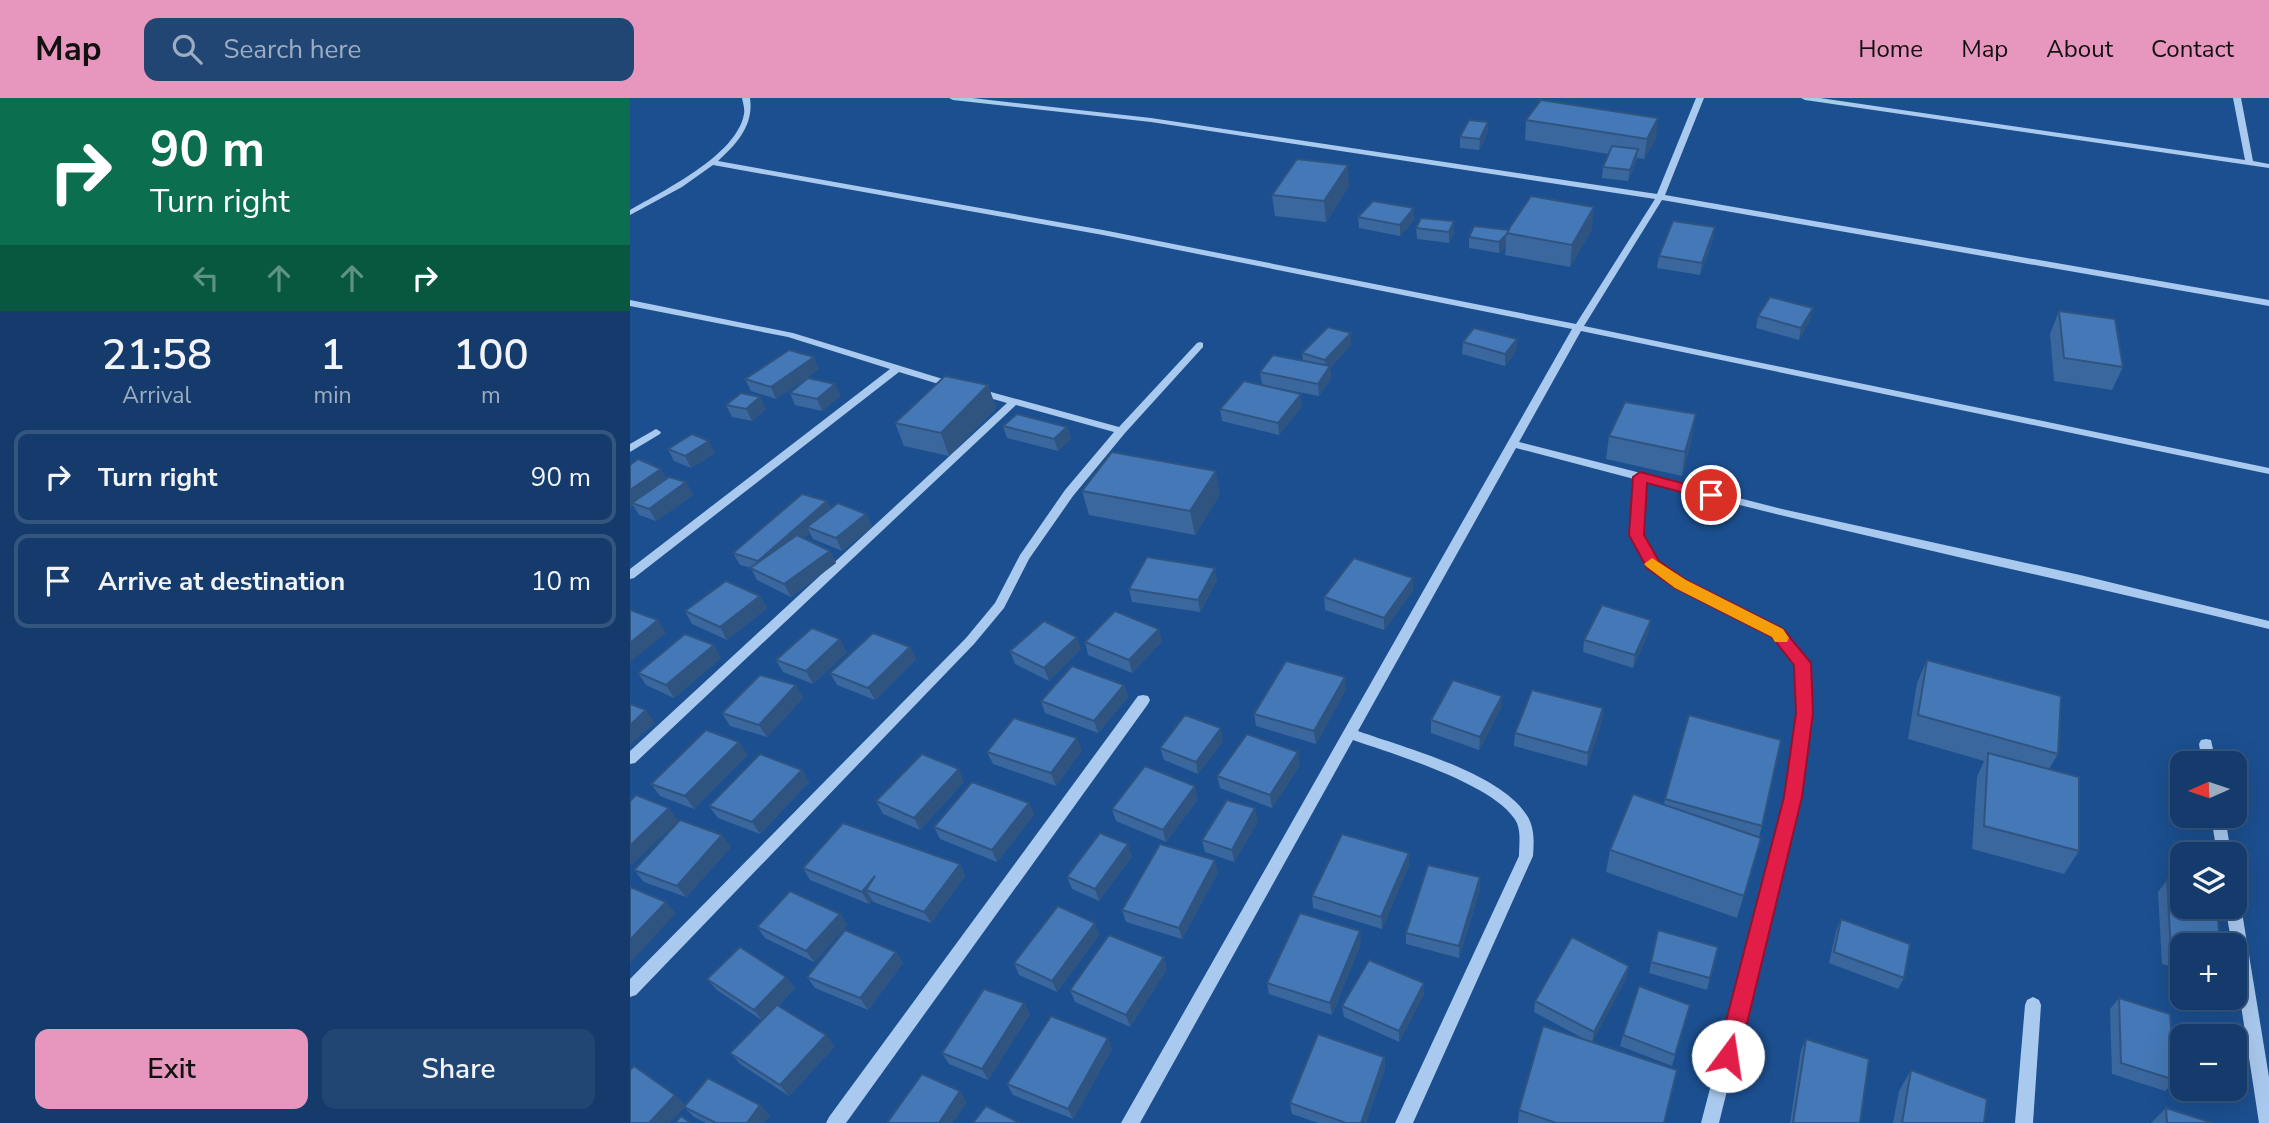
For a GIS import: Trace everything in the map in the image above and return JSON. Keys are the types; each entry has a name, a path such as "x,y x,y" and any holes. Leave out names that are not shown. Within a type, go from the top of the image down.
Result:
{"street":[{"path":"630,213 713,163 737,137 748,117 746,98"},
{"path":"953,98 1151,120 1660,197 2269,303"},
{"path":"1130,1123 1577,329 1660,197 1700,98"},
{"path":"1805,98 2269,166"},
{"path":"2237,98 2249,163"},
{"path":"713,163 962,205 1237,257 2269,471"},
{"path":"632,305 790,335 897,369 1121,431"},
{"path":"630,990 970,641 1000,605 1024,558 1069,493 1121,431 1200,345"},
{"path":"630,575 897,369"},
{"path":"630,759 1014,402"},
{"path":"630,449 656,432"},
{"path":"1513,444 1782,513 2080,579 2269,625"},
{"path":"1640,477 1637,535 1653,565 1681,584 1777,633 1802,663 1805,713 1793,797 1710,1123"},
{"path":"835,1123 1143,700"},
{"path":"1350,733 1466,778 1507,799 1521,817 1527,833 1526,856 1404,1123"},
{"path":"2206,744 2207,751"},
{"path":"2234,919 2268,1123"},
{"path":"2024,1123 2033,1005"}],"building":[{"path":"1541,100 1658,118 1647,139 1526,120"},
{"path":"1469,120 1488,122 1480,139 1460,137"},
{"path":"1612,146 1638,149 1630,170 1603,167"},
{"path":"1297,159 1348,165 1324,201 1272,195"},
{"path":"1531,196 1594,207 1572,245 1506,233"},
{"path":"1373,201 1414,208 1400,225 1358,217"},
{"path":"1421,218 1454,221 1449,232 1416,228"},
{"path":"1673,221 1715,227 1702,263 1659,256"},
{"path":"1474,226 1509,230 1499,242 1469,237"},
{"path":"1770,297 1813,308 1801,328 1758,316"},
{"path":"2059,311 2115,319 2123,367 2064,358"},
{"path":"1328,327 1351,333 1325,360 1302,353"},
{"path":"1474,328 1517,339 1505,354 1463,342"},
{"path":"789,350 814,357 771,387 745,379"},
{"path":"1273,355 1330,366 1318,384 1260,372"},
{"path":"945,376 988,385 941,433 895,423"},
{"path":"808,378 835,384 817,399 790,393"},
{"path":"1244,381 1301,394 1278,423 1220,409"},
{"path":"741,393 760,397 746,409 726,405"},
{"path":"1625,402 1696,414 1685,452 1609,436"},
{"path":"1017,414 1067,427 1054,439 1003,426"},
{"path":"692,434 709,441 685,456 668,449"},
{"path":"1112,452 1216,471 1190,511 1082,491"},
{"path":"638,459 661,469 630,490 630,465"},
{"path":"669,477 686,482 649,509 632,503"},
{"path":"802,494 827,501 758,561 733,553"},
{"path":"838,503 866,514 836,538 807,527"},
{"path":"797,535 830,551 784,584 750,568"},
{"path":"1147,557 1215,568 1198,600 1129,589"},
{"path":"1354,558 1413,578 1384,618 1324,597"},
{"path":"726,581 760,596 720,627 685,611"},
{"path":"1602,605 1651,620 1635,655 1584,640"},
{"path":"630,610 658,620 630,643"},
{"path":"1115,611 1159,629 1129,660 1085,642"},
{"path":"1044,621 1077,637 1044,668 1010,651"},
{"path":"812,628 840,639 806,671 776,660"},
{"path":"873,633 910,647 868,688 830,673"},
{"path":"685,634 714,645 666,685 638,673"},
{"path":"1927,660 2061,696 2058,754 1918,715"},
{"path":"1286,661 1345,677 1314,731 1254,714"},
{"path":"1072,666 1124,685 1094,721 1041,701"},
{"path":"760,675 796,685 759,725 722,713"},
{"path":"1453,680 1502,696 1480,737 1431,720"},
{"path":"1532,690 1603,708 1588,753 1515,733"},
{"path":"630,704 646,710 630,725"},
{"path":"1185,715 1221,728 1196,762 1160,748"},
{"path":"1689,715 1781,740 1762,826 1665,799"},
{"path":"1014,718 1077,738 1051,773 987,752"},
{"path":"706,730 739,742 685,796 651,784"},
{"path":"1247,734 1298,752 1270,795 1217,776"},
{"path":"1988,753 2079,777 2079,851 1984,826"},
{"path":"760,754 802,770 752,822 709,806"},
{"path":"922,754 959,769 914,818 876,801"},
{"path":"1145,766 1195,786 1163,830 1112,809"},
{"path":"972,782 1029,803 992,850 934,827"},
{"path":"1633,794 1761,838 1744,896 1610,850"},
{"path":"636,795 669,808 630,846 630,801"},
{"path":"1227,800 1255,808 1232,850 1202,840"},
{"path":"680,820 722,835 677,886 634,870"},
{"path":"843,823 960,864 924,912 866,890 875,876 862,892 803,868"},
{"path":"1100,833 1128,844 1095,889 1067,877"},
{"path":"1342,834 1409,853 1381,917 1312,896"},
{"path":"1160,844 1215,860 1179,928 1122,910"},
{"path":"1428,865 1480,877 1459,946 1406,933"},
{"path":"2167,880 2170,881 2170,919 2218,919 2219,933 2170,934"},
{"path":"630,887 666,902 630,940"},
{"path":"790,891 840,914 806,951 757,927"},
{"path":"1058,906 1095,923 1052,981 1014,963"},
{"path":"1300,913 1360,931 1330,1003 1267,983"},
{"path":"1841,919 1910,944 1904,978 1834,952"},
{"path":"845,930 896,952 860,998 807,977"},
{"path":"1658,930 1718,947 1710,978 1651,962"},
{"path":"1109,935 1164,957 1126,1015 1070,990"},
{"path":"1572,937 1629,966 1594,1032 1535,1001"},
{"path":"740,947 786,977 754,1010 707,979"},
{"path":"1369,960 1424,983 1399,1031 1342,1006"},
{"path":"1639,986 1690,1005 1675,1055 1623,1035"},
{"path":"984,989 1024,1003 982,1069 942,1053"},
{"path":"2119,998 2170,1014 2170,1078 2121,1063"},
{"path":"777,1005 826,1035 780,1085 730,1053"},
{"path":"1051,1016 1108,1038 1068,1109 1007,1084"},
{"path":"1543,1026 1677,1070 1664,1123 1556,1123 1519,1110"},
{"path":"1318,1034 1384,1057 1361,1123 1346,1123 1290,1103"},
{"path":"1806,1039 1869,1059 1860,1123 1793,1123"},
{"path":"634,1066 675,1095 649,1123 630,1123 630,1070"},
{"path":"1911,1070 1987,1099 1984,1123 1902,1123"},
{"path":"922,1074 960,1091 939,1123 887,1123"},
{"path":"708,1078 760,1105 747,1123 716,1123 684,1107"},
{"path":"986,1106 1020,1123 973,1123"},
{"path":"2166,1108 2213,1123 2167,1123"},
{"path":"681,1116 691,1123 675,1123"}],"slow traffic":[{"path":"1652,564 1681,584 1777,633 1781,638"}],"route":[{"path":"1711,495 1640,477 1637,535 1653,565 1681,584 1777,633 1802,663 1805,713 1793,797 1728,1056"}]}
